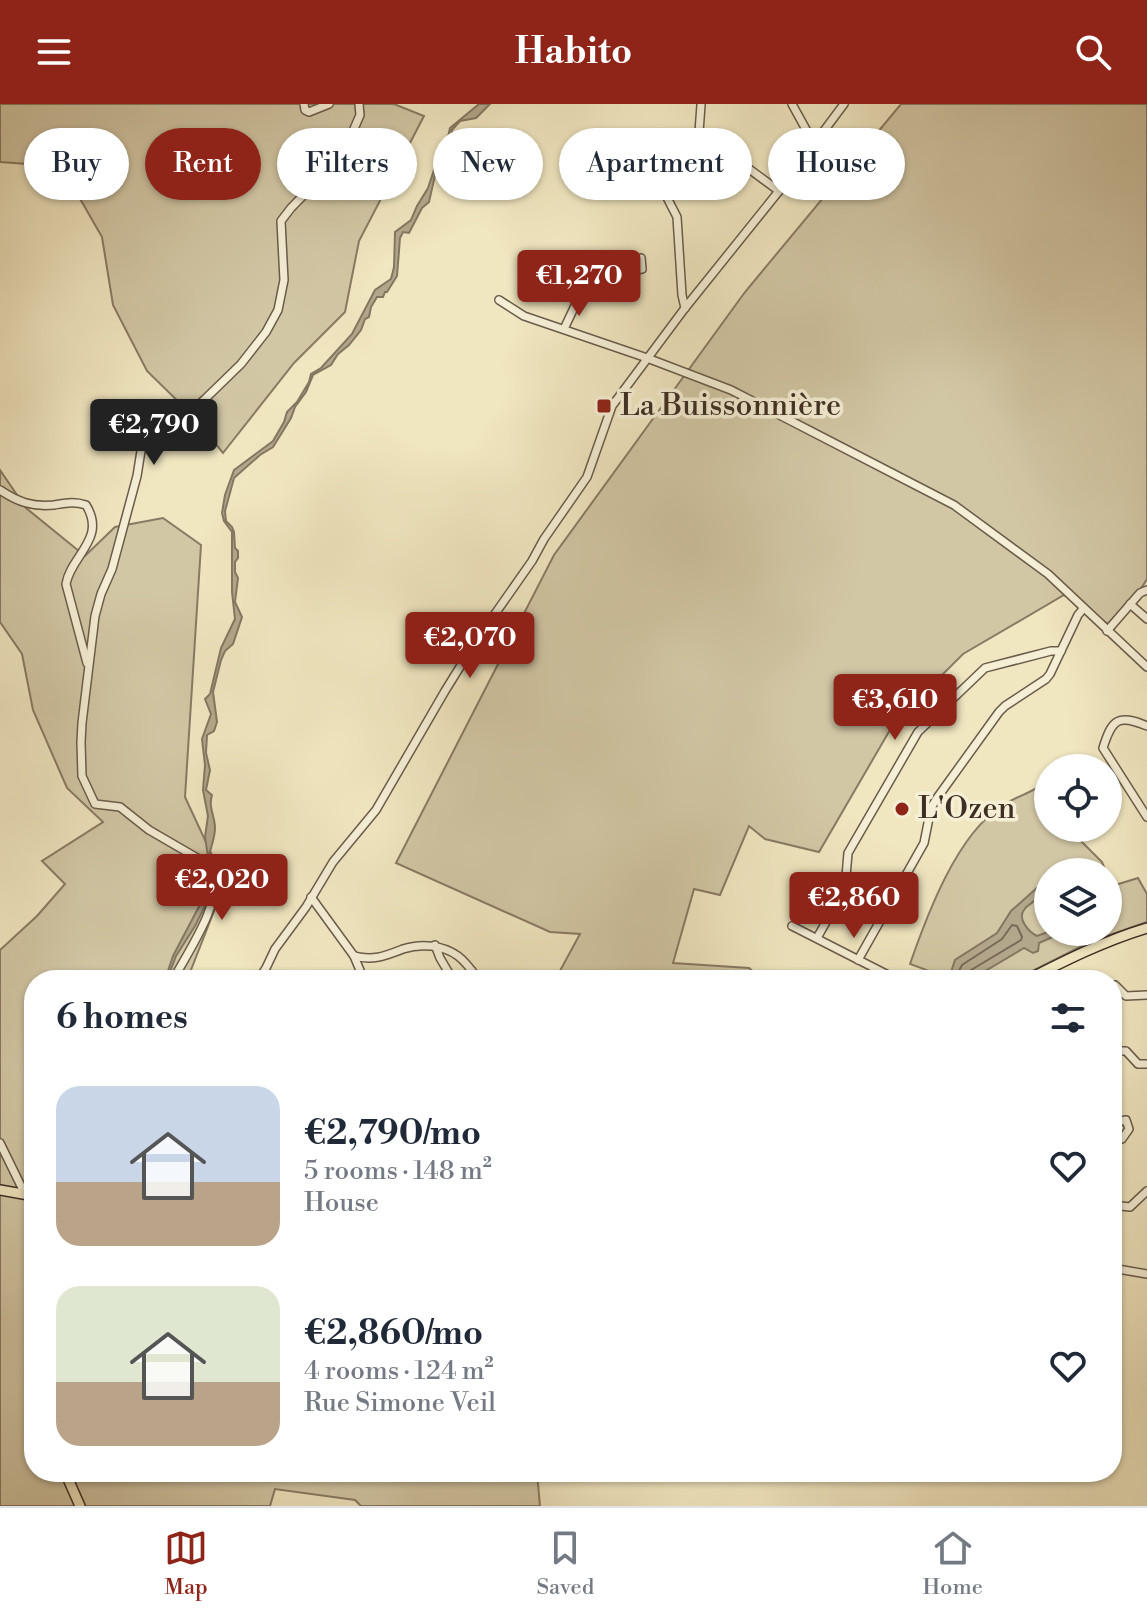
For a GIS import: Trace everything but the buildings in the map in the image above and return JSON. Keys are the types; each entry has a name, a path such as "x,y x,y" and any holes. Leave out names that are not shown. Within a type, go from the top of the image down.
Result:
{"main road":[{"path":"1047,970 1084,951 1147,928"},
{"path":"0,1190 22,1194"},
{"path":"68,1482 80,1506"}],"street":[{"path":"304,104 309,112 329,104"},
{"path":"179,970 206,921 217,887 218,870 149,830 120,807 95,804 82,776 82,723 95,616 112,569 141,451 147,439 186,416 205,399 241,364 266,332 278,310 284,280 281,221 333,165 347,145 360,115 359,104"},
{"path":"792,104 805,128"},
{"path":"826,128 844,104"},
{"path":"701,105 699,132 768,183"},
{"path":"668,200 677,217 685,308"},
{"path":"265,970 275,949 333,862 376,810 476,641 587,477 612,406 772,200"},
{"path":"564,329 588,278 642,269 641,258"},
{"path":"499,300 524,316 731,390 954,505 1048,574 1147,667"},
{"path":"0,490 25,505 78,502 86,505 91,513 91,536 66,584 88,669"},
{"path":"1107,631 1140,593 1147,590"},
{"path":"1130,604 1147,619"},
{"path":"858,960 924,843 931,808 937,798 999,712 1046,679 1083,609"},
{"path":"817,938 845,888 848,853 918,732 985,668 1061,651"},
{"path":"1147,726 1132,720 1119,720 1109,729 1103,748 1147,817"},
{"path":"311,897 354,956 360,970"},
{"path":"792,926 878,970"},
{"path":"354,956 367,959 408,947 435,945 458,956 470,970"},
{"path":"435,945 447,970"},
{"path":"1122,992 1126,996 1147,995"},
{"path":"1122,1051 1126,1051 1138,1064 1147,1064"},
{"path":"1122,1121 1126,1120 1129,1129 1122,1139"},
{"path":"0,1143 22,1194"},
{"path":"1122,1206 1130,1207 1147,1191"},
{"path":"1122,1270 1147,1274"}],"shaded area":[{"path":"0,104 394,104 424,116 417,129 277,128 277,200 380,200 359,241 345,312 294,363 223,453 191,414 147,371 113,305 102,237 81,200 129,200 129,128 24,128 24,164 0,162"},
{"path":"901,104 1147,104 1147,579 1108,624 1064,595 963,654 894,723 819,852 765,839 749,826 720,895 694,889 673,963 751,970 560,970 580,934 550,932 396,863 554,555 745,292 821,200 905,200 905,128 881,128"},
{"path":"0,470 26,508 85,556 115,527 163,518 201,545 185,797 225,883 191,970 24,970 24,1482 538,1482 540,1506 361,1506 355,1500 275,1489 270,1506 0,1506 0,950 37,916 65,884 42,861 103,822 67,788 33,710 22,654 0,622"},
{"path":"1034,790 1034,842 1082,842 1098,858 1034,858 1034,946 1082,946 1034,970 926,970 910,964 946,877 971,836 986,819"},
{"path":"1138,878 1147,894 1147,922 1122,931 1122,883"}],"water":[{"path":"479,104 490,104 476,118 460,121 450,128"},
{"path":"433,173 429,202 422,208 409,233 403,232 400,238 397,276 387,292 383,297 377,297 369,317 349,345 331,365 313,375 273,447 234,478 225,511 226,521 234,532 238,551 235,602 242,617 233,644 221,660 213,692 217,722 214,731 207,735 206,753 210,770 206,790 212,795 215,828 209,860 222,867 207,865 206,904 168,970 204,897 208,816 203,790 205,765 202,739 211,714 205,699 210,694 221,648 235,619 232,532 224,521 222,513 225,495 234,470 273,441 311,374 321,368 352,334 375,290 391,279 395,232 411,220"},
{"path":"1034,890 1034,901 1024,910 1022,917 1034,933 1034,946 1039,946 1038,951 1033,953 1024,948 987,970 952,970 955,960 997,933 1011,911"}],"place":[{"name":"La Buissonnière","path":"604,406"},
{"name":"L'Ozen","path":"902,809"}]}
